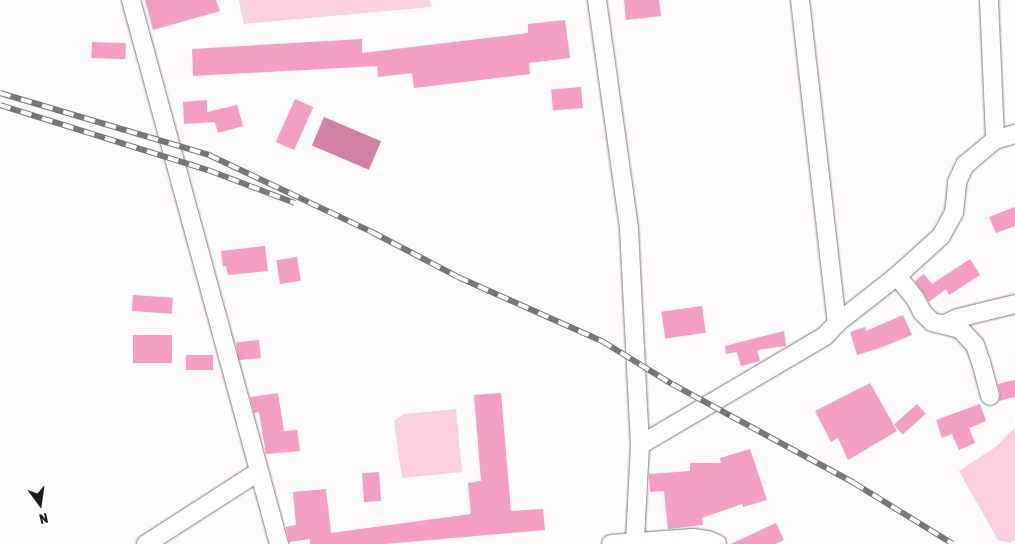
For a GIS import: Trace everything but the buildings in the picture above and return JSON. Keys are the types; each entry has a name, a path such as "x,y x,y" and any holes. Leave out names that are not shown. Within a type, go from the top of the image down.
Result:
{"street":[{"path":"131,0 279,544"},
{"path":"597,0 629,229 640,445 635,541"},
{"path":"800,0 837,323"},
{"path":"988,0 995,140"},
{"path":"640,445 820,339 837,323 897,276 941,236 954,213 957,182 964,165 995,140 1015,134"},
{"path":"897,276 916,298 922,312 932,322 960,329 975,345 982,362 990,396"},
{"path":"945,324 958,318 1015,304"},
{"path":"146,544 258,472"},
{"path":"611,544 693,538 708,540 717,544"}],"shaded area":[{"path":"239,0 430,0 431,7 244,24"},
{"path":"324,117 381,141 369,170 312,146"},
{"path":"456,409 462,472 402,478 394,421 404,414"},
{"path":"1015,427 1015,540 1010,543 998,540 959,471 997,446"}],"railway":[{"path":"0,93 209,155 372,232 458,277 602,341 672,384 854,483 953,544"},
{"path":"0,105 208,170 295,203"}]}
